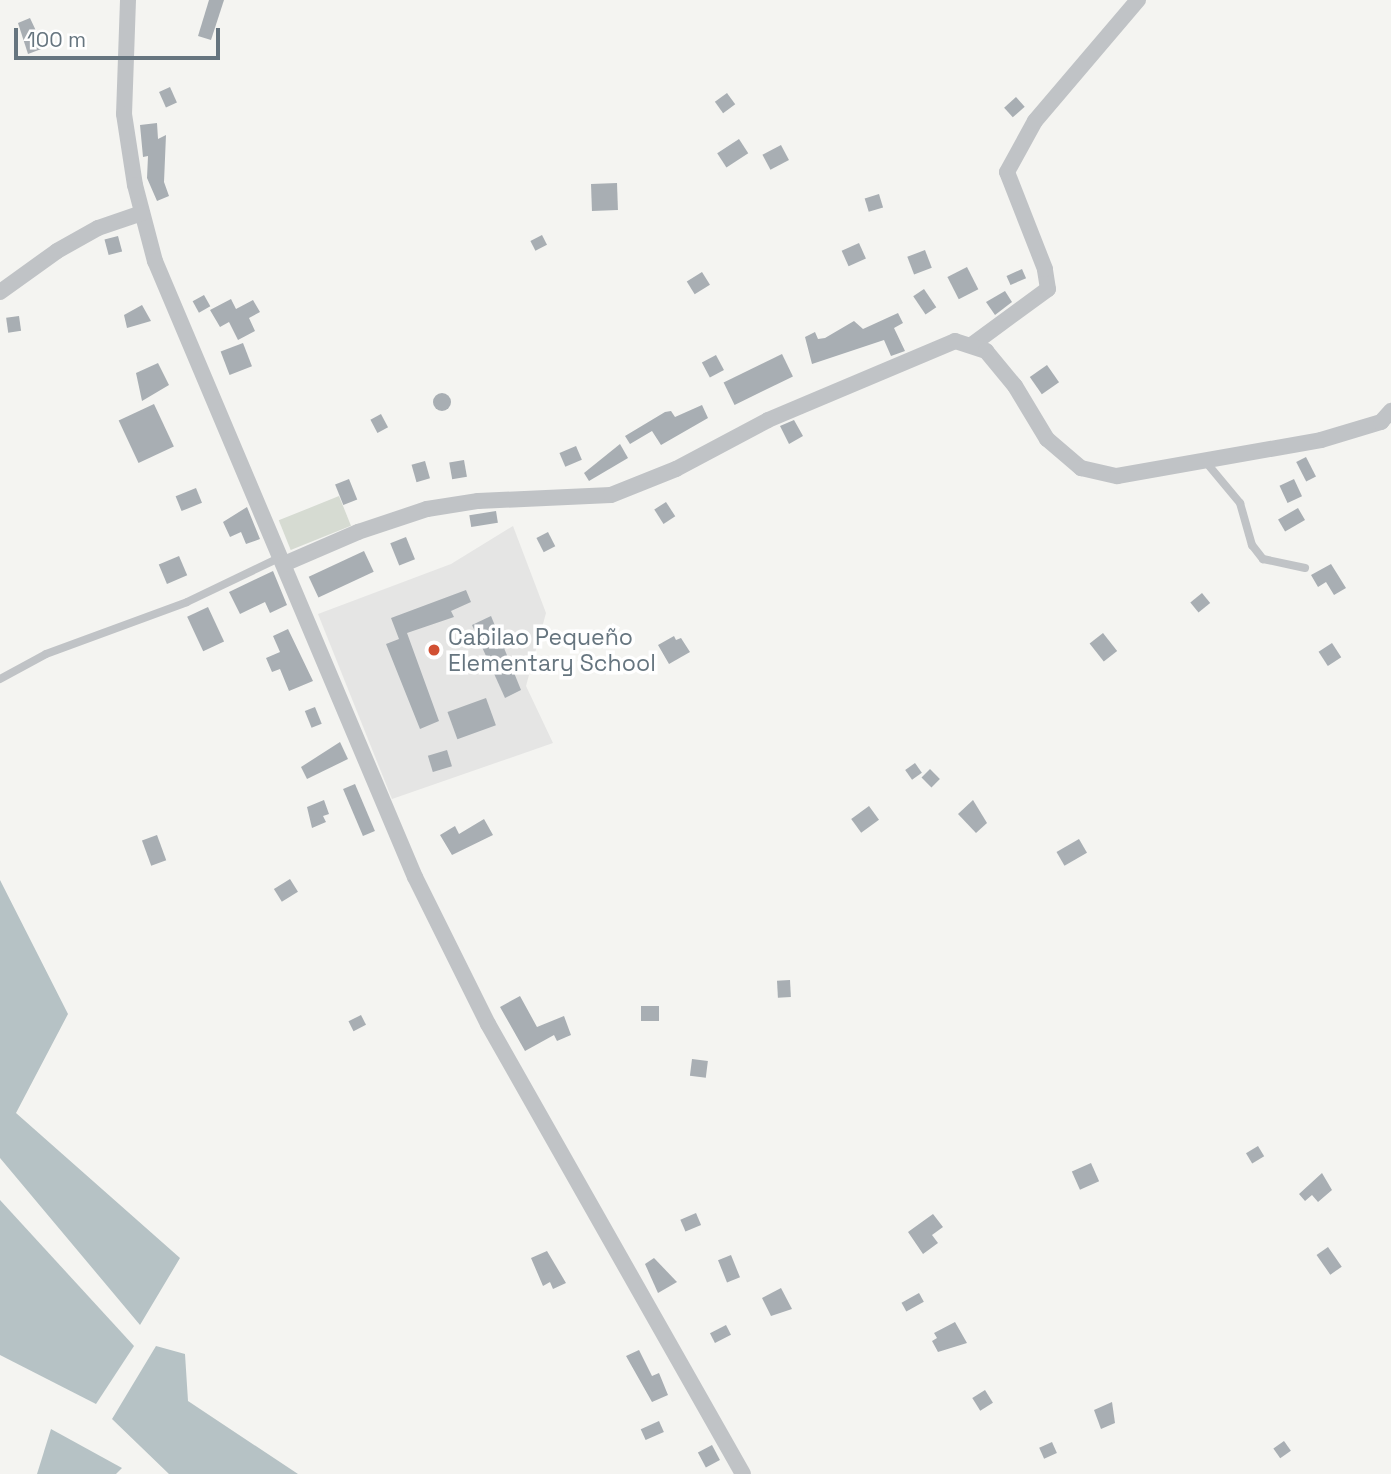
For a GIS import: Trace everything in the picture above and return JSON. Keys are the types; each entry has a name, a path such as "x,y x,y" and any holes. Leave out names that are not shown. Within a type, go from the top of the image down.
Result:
{"street":[{"path":"128,0 124,114 142,213 155,261 415,877 488,1024 743,1474"},
{"path":"973,344 1048,289 1045,268 1007,172 1035,121 1138,0"},
{"path":"0,292 88,234 142,213"},
{"path":"283,561 427,509 492,500 611,495 676,470 768,420 955,341 973,344 986,351 1015,386 1047,439 1080,468 1117,476 1321,440 1381,422 1391,411"}],"lane":[{"path":"1205,461 1240,503 1252,545 1263,559 1305,568"},
{"path":"0,679 46,654 187,602 283,561"}],"shaded area":[{"path":"339,496 351,526 291,550 279,520"},
{"name":"Cabilao Pequeño Elementary School","path":"513,526 546,613 526,686 553,743 392,799 318,614 451,564"},
{"path":"0,880 68,1014 16,1113 180,1258 140,1325 0,1158"},
{"path":"0,1200 134,1346 96,1404 0,1355"},
{"path":"156,1346 185,1354 188,1401 298,1474 169,1474 112,1419"},
{"path":"51,1429 122,1468 116,1474 37,1474"}],"building":[{"path":"209,0 224,0 211,40 198,36"},
{"path":"30,18 44,48 28,54 18,23"},
{"path":"170,87 177,103 166,107 159,92"},
{"path":"727,93 735,104 723,113 715,102"},
{"path":"1016,97 1025,107 1013,117 1004,108"},
{"path":"157,123 158,139 166,135 164,182 169,196 157,201 147,178 148,156 143,157 140,125"},
{"path":"739,139 748,153 726,167 717,153"},
{"path":"781,145 789,160 770,170 762,155"},
{"path":"617,183 618,210 592,211 591,184"},
{"path":"879,194 883,207 869,212 865,198"},
{"path":"542,235 547,245 535,251 530,241"},
{"path":"118,236 122,251 109,255 104,240"},
{"path":"859,243 866,259 849,266 842,251"},
{"path":"925,250 932,268 914,275 907,257"},
{"path":"967,267 978,289 959,299 947,277"},
{"path":"1022,269 1026,278 1011,285 1006,276"},
{"path":"702,272 710,285 695,294 687,282"},
{"path":"924,289 936,307 926,315 913,296"},
{"path":"1005,291 1012,302 995,315 986,302"},
{"path":"204,295 210,306 199,313 193,301"},
{"path":"231,299 236,309 253,300 260,312 249,318 255,331 238,340 229,322 220,327 210,310"},
{"path":"142,305 151,321 127,328 124,315"},
{"path":"898,313 903,323 894,328 905,351 891,356 884,340 812,364 805,337 815,332 818,339 825,338 854,321 863,329"},
{"path":"19,316 21,331 8,333 6,318"},
{"path":"243,343 252,366 230,375 221,352"},
{"path":"782,354 793,376 735,405 724,382"},
{"path":"716,355 724,370 710,378 702,363"},
{"path":"158,363 169,385 142,401 136,373"},
{"path":"1047,365 1059,382 1042,394 1030,377"},
{"path":"442,393 448,396 451,402 448,408 442,411 436,408 433,402 436,396"},
{"path":"154,404 174,447 139,463 119,420"},
{"path":"702,405 708,418 661,445 652,431 630,444 625,436 665,412 671,411 675,417"},
{"path":"381,414 388,427 377,433 370,420"},
{"path":"794,420 803,436 789,444 780,426"},
{"path":"620,444 628,458 589,481 584,473"},
{"path":"576,446 582,460 565,467 559,453"},
{"path":"1306,457 1316,477 1306,482 1296,462"},
{"path":"464,460 467,477 452,479 449,463"},
{"path":"425,461 430,478 417,482 412,465"},
{"path":"349,479 357,499 343,505 335,485"},
{"path":"1294,479 1302,496 1288,503 1279,486"},
{"path":"196,488 202,503 182,511 176,496"},
{"path":"666,502 675,516 664,524 654,510"},
{"path":"247,507 260,539 246,544 241,532 230,537 223,522"},
{"path":"1298,508 1305,520 1285,532 1278,520"},
{"path":"496,511 498,523 471,527 469,515"},
{"path":"548,532 555,546 544,552 536,538"},
{"path":"406,537 415,559 399,566 390,543"},
{"path":"364,551 374,572 318,598 309,577"},
{"path":"179,556 187,575 167,584 159,565"},
{"path":"1331,564 1346,588 1334,595 1326,582 1318,587 1311,575"},
{"path":"273,571 287,605 270,613 265,602 240,614 229,592"},
{"path":"466,590 471,602 451,611 454,617 407,633 439,721 420,729 386,644 399,639 391,618"},
{"path":"1202,593 1210,603 1199,613 1190,602"},
{"path":"208,607 224,641 203,651 187,617"},
{"path":"491,616 521,690 505,698 472,625"},
{"path":"288,629 313,681 289,691 280,669 272,672 266,658 280,652 273,636"},
{"path":"1103,633 1117,651 1104,662 1090,643"},
{"path":"674,636 676,640 681,638 690,652 669,664 658,645"},
{"path":"1332,643 1341,657 1328,666 1319,652"},
{"path":"486,698 496,725 457,739 447,712"},
{"path":"315,707 322,724 312,728 305,711"},
{"path":"340,742 348,759 307,779 301,767"},
{"path":"447,750 452,766 433,772 428,756"},
{"path":"915,763 922,773 912,780 905,770"},
{"path":"930,769 940,779 931,787 922,777"},
{"path":"355,784 375,831 363,836 343,789"},
{"path":"324,800 329,814 323,816 326,822 312,828 307,807"},
{"path":"973,800 987,823 976,833 958,814"},
{"path":"869,806 879,820 861,833 851,819"},
{"path":"484,819 493,835 452,855 440,835 455,826 459,834"},
{"path":"157,835 166,860 151,866 142,840"},
{"path":"1079,839 1087,853 1064,866 1056,852"},
{"path":"290,879 298,892 282,902 274,889"},
{"path":"790,980 791,997 778,998 777,981"},
{"path":"520,996 537,1027 564,1016 571,1035 557,1041 554,1035 525,1051 500,1007"},
{"path":"641,1006 659,1006 659,1021 641,1021"},
{"path":"361,1015 366,1025 354,1031 349,1021"},
{"path":"692,1059 708,1061 706,1078 690,1076"},
{"path":"1258,1146 1264,1156 1252,1163 1246,1153"},
{"path":"1091,1163 1099,1181 1080,1190 1072,1172"},
{"path":"1322,1173 1332,1190 1318,1202 1312,1195 1305,1201 1299,1194"},
{"path":"696,1213 701,1225 685,1232 680,1220"},
{"path":"933,1214 943,1227 932,1235 938,1243 923,1254 908,1232"},
{"path":"1328,1247 1342,1267 1330,1275 1317,1255"},
{"path":"547,1251 566,1283 553,1289 550,1282 543,1286 531,1258"},
{"path":"731,1255 740,1277 727,1282 718,1260"},
{"path":"654,1258 677,1282 658,1293 645,1264"},
{"path":"781,1288 792,1309 771,1316 762,1298"},
{"path":"919,1293 924,1302 906,1311 902,1303"},
{"path":"955,1322 967,1343 938,1352 932,1341 937,1338 934,1333"},
{"path":"726,1325 731,1335 715,1343 710,1333"},
{"path":"639,1350 652,1376 659,1373 668,1395 652,1402 626,1356"},
{"path":"985,1390 993,1403 980,1411 972,1398"},
{"path":"1112,1402 1115,1423 1101,1429 1094,1410"},
{"path":"659,1421 664,1432 646,1440 641,1429"},
{"path":"1284,1441 1291,1451 1280,1458 1273,1448"},
{"path":"1052,1442 1057,1453 1044,1459 1039,1448"},
{"path":"712,1445 720,1460 706,1468 698,1453"}],"place":[{"name":"Cabilao Pequeño Elementary School","path":"434,650"}]}
